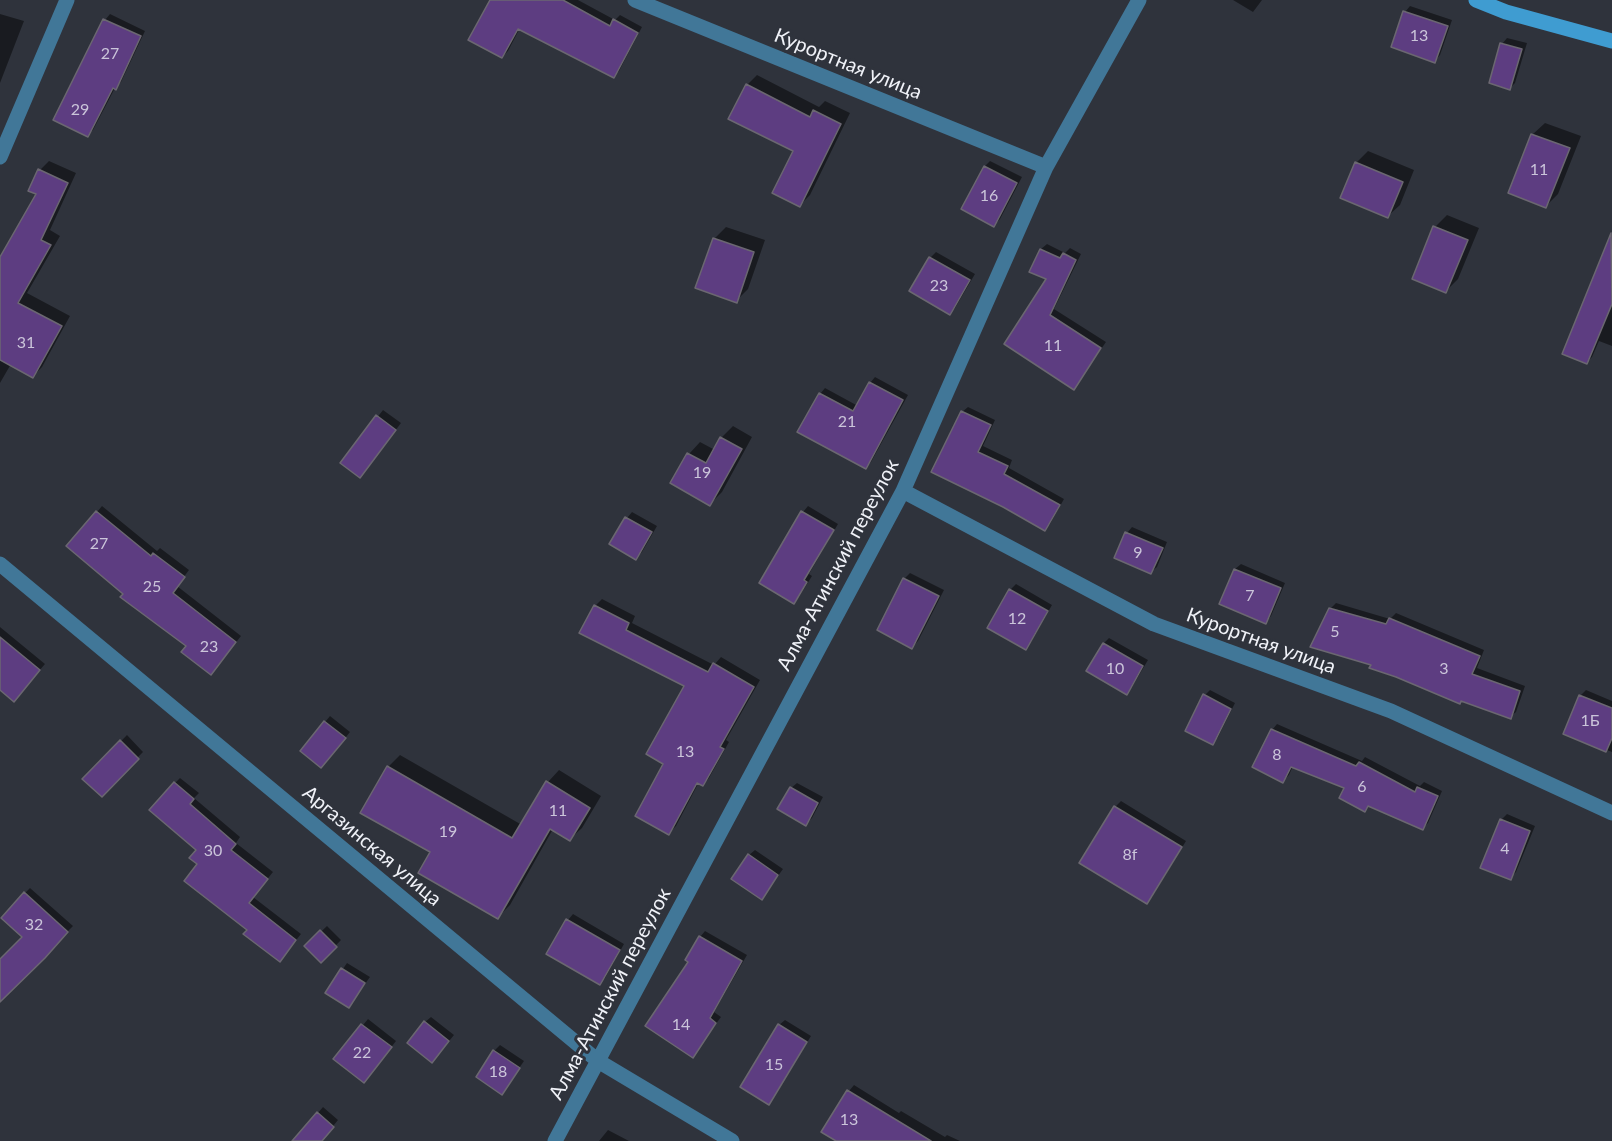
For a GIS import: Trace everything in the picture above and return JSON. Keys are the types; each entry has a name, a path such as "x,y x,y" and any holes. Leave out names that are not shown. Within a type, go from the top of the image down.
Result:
{"main road":[{"path":"1476,0 1506,12 1612,41"}],"street":[{"path":"0,157 67,0"},
{"name":"Курортная улица","path":"635,0 1046,167"},
{"name":"Алма-Атинский переулок","path":"555,1141 903,491 1046,167 1139,0"},
{"name":"Курортная улица","path":"903,491 1154,624 1390,711 1612,813"},
{"name":"Аргазинская улица","path":"0,564 598,1061 732,1141"}],"building":[{"path":"490,0 563,0 610,26 613,19 638,33 614,78 518,29 502,58 468,40"},
{"path":"1403,11 1448,26 1435,63 1391,47"},
{"path":"103,19 141,36 116,90 113,88 88,137 53,120"},
{"path":"1500,43 1522,49 1510,90 1489,83"},
{"path":"746,84 810,117 813,110 841,124 800,207 772,193 793,151 728,119"},
{"path":"1531,134 1570,148 1546,208 1508,193"},
{"path":"1355,162 1403,182 1388,218 1340,198"},
{"path":"984,166 1017,183 994,227 961,209"},
{"path":"38,169 68,183 41,240 51,245 18,303 62,326 33,378 0,360 0,257 36,194 28,191"},
{"path":"1433,226 1468,240 1446,293 1412,279"},
{"path":"1611,233 1612,304 1587,364 1562,354"},
{"path":"713,238 754,252 737,303 695,288"},
{"path":"1040,249 1060,258 1063,253 1076,260 1050,315 1101,348 1074,390 1004,344 1046,279 1029,272"},
{"path":"929,257 970,280 950,315 909,291"},
{"path":"869,382 903,400 866,469 797,432 819,393 853,411"},
{"path":"961,411 991,425 978,452 1008,466 1004,474 1060,505 1045,531 1003,507 931,472"},
{"path":"376,415 396,430 360,478 340,463"},
{"path":"720,437 742,449 710,506 670,483 687,453 706,463"},
{"path":"96,511 151,556 153,553 185,577 173,593 236,642 211,675 181,652 186,646 120,597 123,594 66,546"},
{"path":"801,511 834,530 804,580 807,582 794,604 759,583"},
{"path":"625,517 652,532 636,560 609,544"},
{"path":"1125,532 1163,548 1151,574 1114,558"},
{"path":"1234,569 1281,588 1266,624 1219,604"},
{"path":"903,578 939,596 912,649 877,630"},
{"path":"1009,589 1048,611 1026,650 987,628"},
{"path":"594,605 629,623 626,630 708,672 713,663 754,687 720,747 724,749 703,786 697,783 669,835 635,816 663,764 646,754 684,686 579,633"},
{"path":"1329,608 1386,624 1389,618 1480,656 1472,674 1520,691 1511,719 1461,701 1460,704 1369,668 1371,665 1310,647"},
{"path":"0,637 40,670 14,702 0,690"},
{"path":"1103,643 1143,666 1127,695 1086,671"},
{"path":"1203,694 1231,709 1213,745 1185,731"},
{"path":"1579,695 1612,708 1612,738 1606,752 1563,734"},
{"path":"324,721 346,738 321,768 300,751"},
{"path":"1271,729 1356,766 1359,762 1415,792 1417,787 1438,796 1423,830 1368,806 1365,812 1339,798 1344,788 1291,767 1283,783 1252,767"},
{"path":"120,740 139,759 102,797 82,779"},
{"path":"387,766 512,838 546,781 590,808 570,841 550,829 498,919 418,873 430,852 360,813"},
{"path":"174,782 194,799 190,804 236,844 231,850 268,879 249,903 296,940 280,962 243,934 247,930 184,881 197,864 189,858 196,850 149,810"},
{"path":"790,787 818,803 806,826 777,809"},
{"path":"1114,806 1182,847 1147,904 1079,863"},
{"path":"1500,819 1530,831 1511,880 1480,868"},
{"path":"748,854 778,875 762,900 731,879"},
{"path":"24,892 68,932 0,1002 0,959 22,937 1,918"},
{"path":"566,919 620,950 600,985 546,954"},
{"path":"320,930 337,947 321,963 304,946"},
{"path":"699,936 742,961 710,1018 716,1023 693,1058 645,1026 688,962 685,960"},
{"path":"341,968 365,983 349,1008 325,993"},
{"path":"424,1021 449,1041 432,1063 407,1043"},
{"path":"361,1024 392,1047 364,1083 333,1059"},
{"path":"778,1024 807,1042 769,1105 740,1087"},
{"path":"493,1050 520,1068 502,1095 476,1077"},
{"path":"847,1090 931,1141 836,1141 821,1132"},
{"path":"317,1112 334,1127 322,1141 292,1141"}]}
